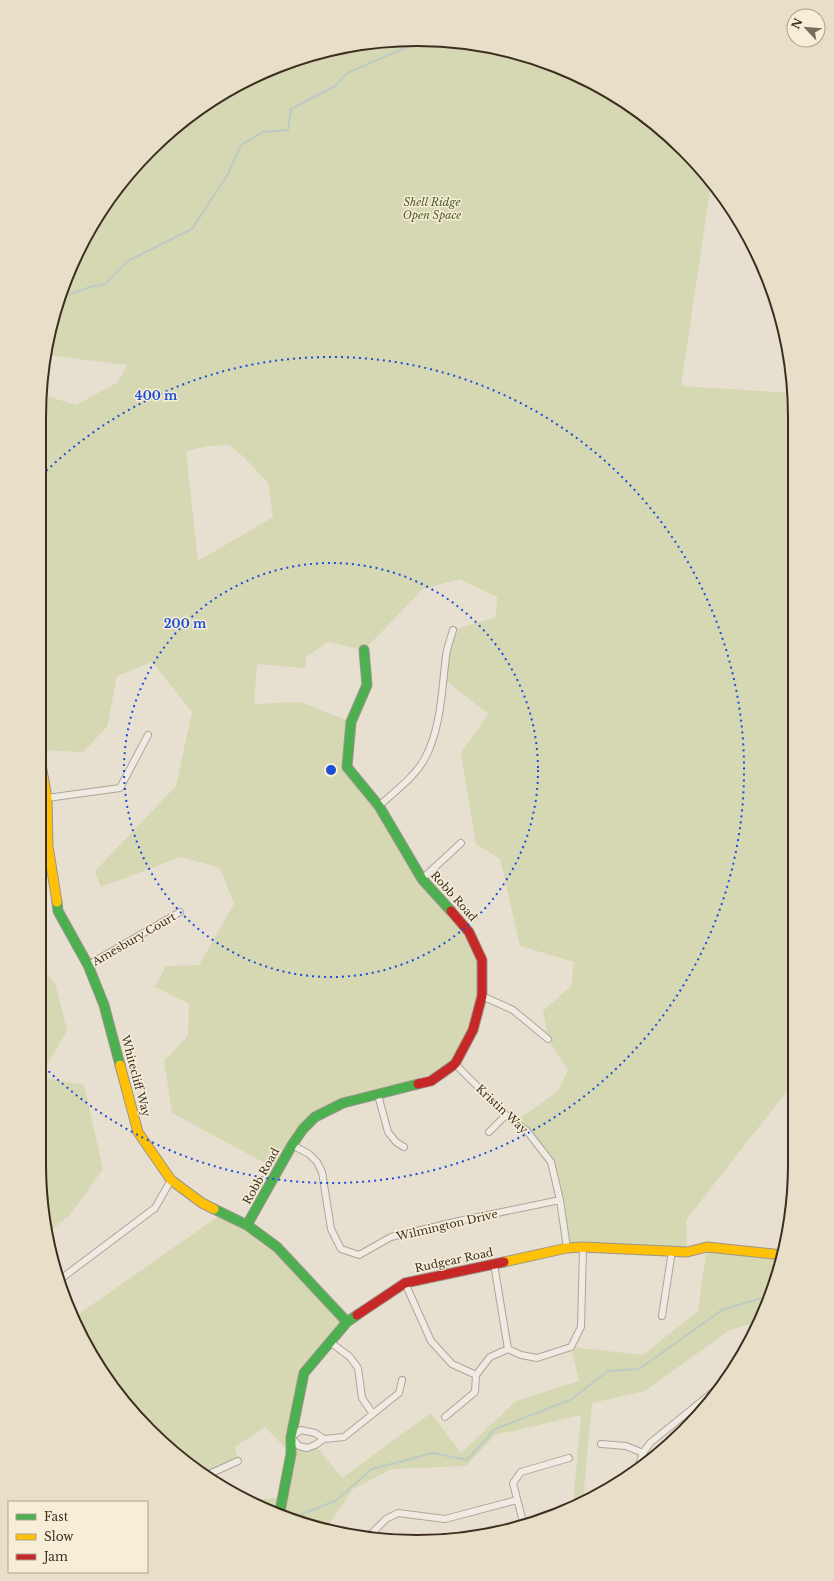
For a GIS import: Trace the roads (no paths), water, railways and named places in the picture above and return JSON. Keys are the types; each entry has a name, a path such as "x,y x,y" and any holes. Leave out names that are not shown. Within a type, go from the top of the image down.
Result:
{"street":[{"path":"379,806 413,774 425,758 433,738 440,708 446,655 454,630"},
{"name":"Robb Road","path":"247,1224 292,1145 303,1129 315,1117 343,1103 431,1081 455,1064 474,1030 482,996 482,960 469,932 422,879 379,806 347,767 351,722 367,685 364,650"},
{"path":"47,798 120,788 148,735"},
{"name":"Whitecliff Way","path":"46,792 46,814"},
{"path":"422,879 461,843"},
{"name":"Whitecliff Way","path":"46,856 58,911 88,965 104,1005 138,1132 172,1180 202,1203 247,1224 277,1247 347,1322"},
{"name":"Amesbury Court","path":"88,965 180,912"},
{"path":"482,996 513,1010 548,1040"},
{"name":"Kristin Way","path":"455,1064 506,1115 527,1131 550,1162 560,1200 567,1248"},
{"path":"378,1095 388,1132 396,1142 404,1147"},
{"path":"489,1132 506,1115"},
{"name":"Wilmington Drive","path":"292,1145 309,1154 317,1162 322,1172 331,1229 341,1249 359,1255 391,1237 463,1220 560,1200"},
{"path":"64,1276 155,1208 172,1180"},
{"path":"445,1417 475,1392 476,1375 490,1357 508,1349 521,1355 537,1358 571,1347 581,1327 584,1247"},
{"name":"Rudgear Road","path":"280,1509 291,1454 291,1437 304,1373 347,1322 405,1283 567,1248 584,1247 687,1252 707,1247 776,1254"},
{"path":"662,1316 672,1251"},
{"path":"494,1264 508,1349"},
{"path":"405,1283 431,1341 452,1364 476,1375"},
{"path":"330,1342 350,1357 358,1368 362,1398 373,1414"},
{"path":"324,1439 315,1433 301,1430 291,1437 300,1446 307,1448 324,1439 344,1437 399,1393 402,1380"},
{"path":"641,1460 643,1453 650,1443 703,1400"},
{"path":"602,1444 626,1446 643,1453"},
{"path":"522,1519 514,1483 521,1472 569,1458"},
{"path":"212,1473 238,1460"},
{"path":"373,1532 386,1518 398,1513 445,1519 517,1500"}],"waterway":[{"path":"67,295 90,287 105,284 128,261 192,229 228,174 241,145 263,132 288,130 291,109 335,86 347,73 408,46"},
{"path":"302,1514 335,1501 372,1469 433,1453 467,1460 495,1429 570,1400 608,1371 639,1369 722,1310 763,1298"}],"park label":[{"name":"Shell Ridge Open Space","path":"432,208"}]}
